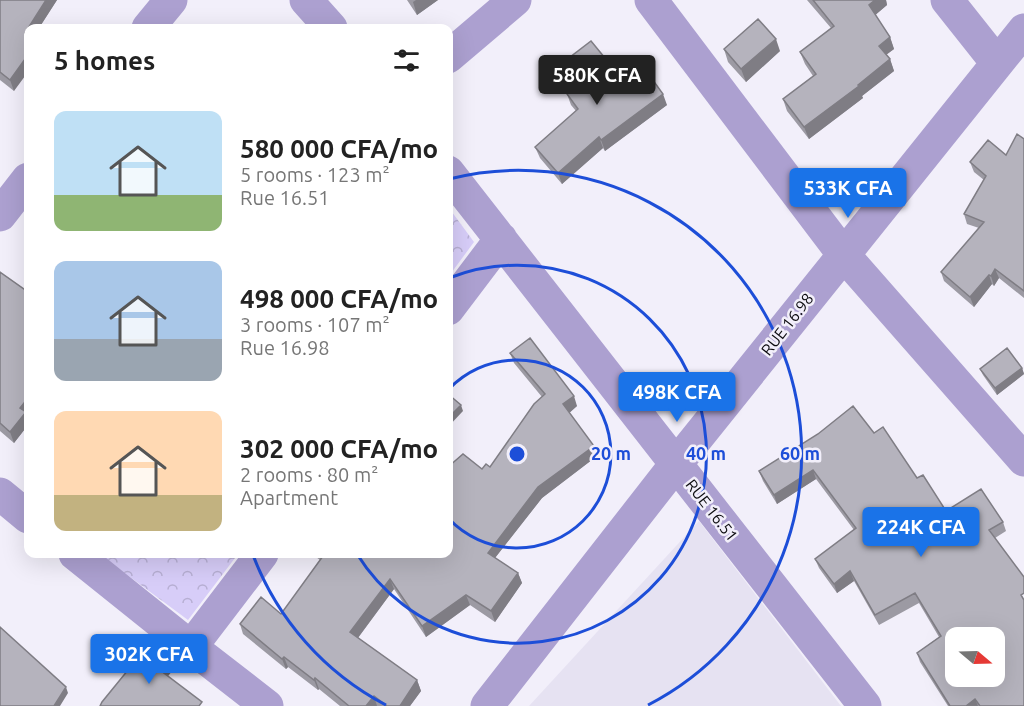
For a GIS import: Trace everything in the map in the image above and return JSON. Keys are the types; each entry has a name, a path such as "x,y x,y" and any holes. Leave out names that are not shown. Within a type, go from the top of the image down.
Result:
{"street":[{"path":"151,24 171,0"},
{"path":"306,0 327,24"},
{"path":"453,53 515,0"},
{"path":"651,0 843,255 1023,456"},
{"path":"947,0 997,63"},
{"name":"RUE 16.98","path":"487,706 676,464 1024,30"},
{"name":"RUE 16.51","path":"453,178 865,706"},
{"path":"453,302 501,240"},
{"path":"0,494 24,514"},
{"path":"80,558 267,706"},
{"path":"191,647 259,558"}],"shaded area":[{"path":"699,521 841,706 529,706"}],"green space":[{"path":"453,213 474,242 453,271"},
{"path":"104,558 235,558 188,620"}],"building":[{"path":"0,0 46,0 31,24 24,24 24,61 10,80 0,72"},
{"path":"813,0 875,0 869,5 890,37 879,46 890,59 859,86 804,127 783,99 816,74 800,52 834,26"},
{"path":"758,19 776,39 741,69 724,49"},
{"path":"591,41 623,80 642,65 663,94 601,140 599,137 558,173 535,147 578,109 567,94 582,83 565,61"},
{"path":"1017,134 1024,139 1024,291 995,269 970,297 941,272 984,222 964,214 986,176 970,162 988,140 1006,155"},
{"path":"0,272 24,289 24,403 20,408 24,411 24,414 10,432 0,423"},
{"path":"530,338 574,396 563,404 594,446 538,487 488,553 518,573 491,611 466,595 422,626 390,579 350,632 417,680 400,706 387,706 374,696 366,706 349,706 315,678 314,680 284,657 282,659 240,624 261,597 281,614 322,558 453,558 453,463 463,454 482,469 486,464 490,467 534,404 545,394 510,353"},
{"path":"1007,348 1022,368 995,388 980,369"},
{"path":"453,398 461,405 453,413"},
{"path":"853,406 874,433 883,427 917,478 923,475 946,511 981,489 1003,522 989,530 1024,577 1024,593 1021,595 1024,600 1024,706 980,706 975,699 966,706 950,706 917,653 941,636 915,593 875,615 850,571 834,584 815,559 856,528 813,470 774,495 759,471 818,434"},
{"path":"0,627 66,687 54,706 0,706"},
{"path":"150,643 169,659 160,670 202,702 199,706 100,706 102,702"}]}
